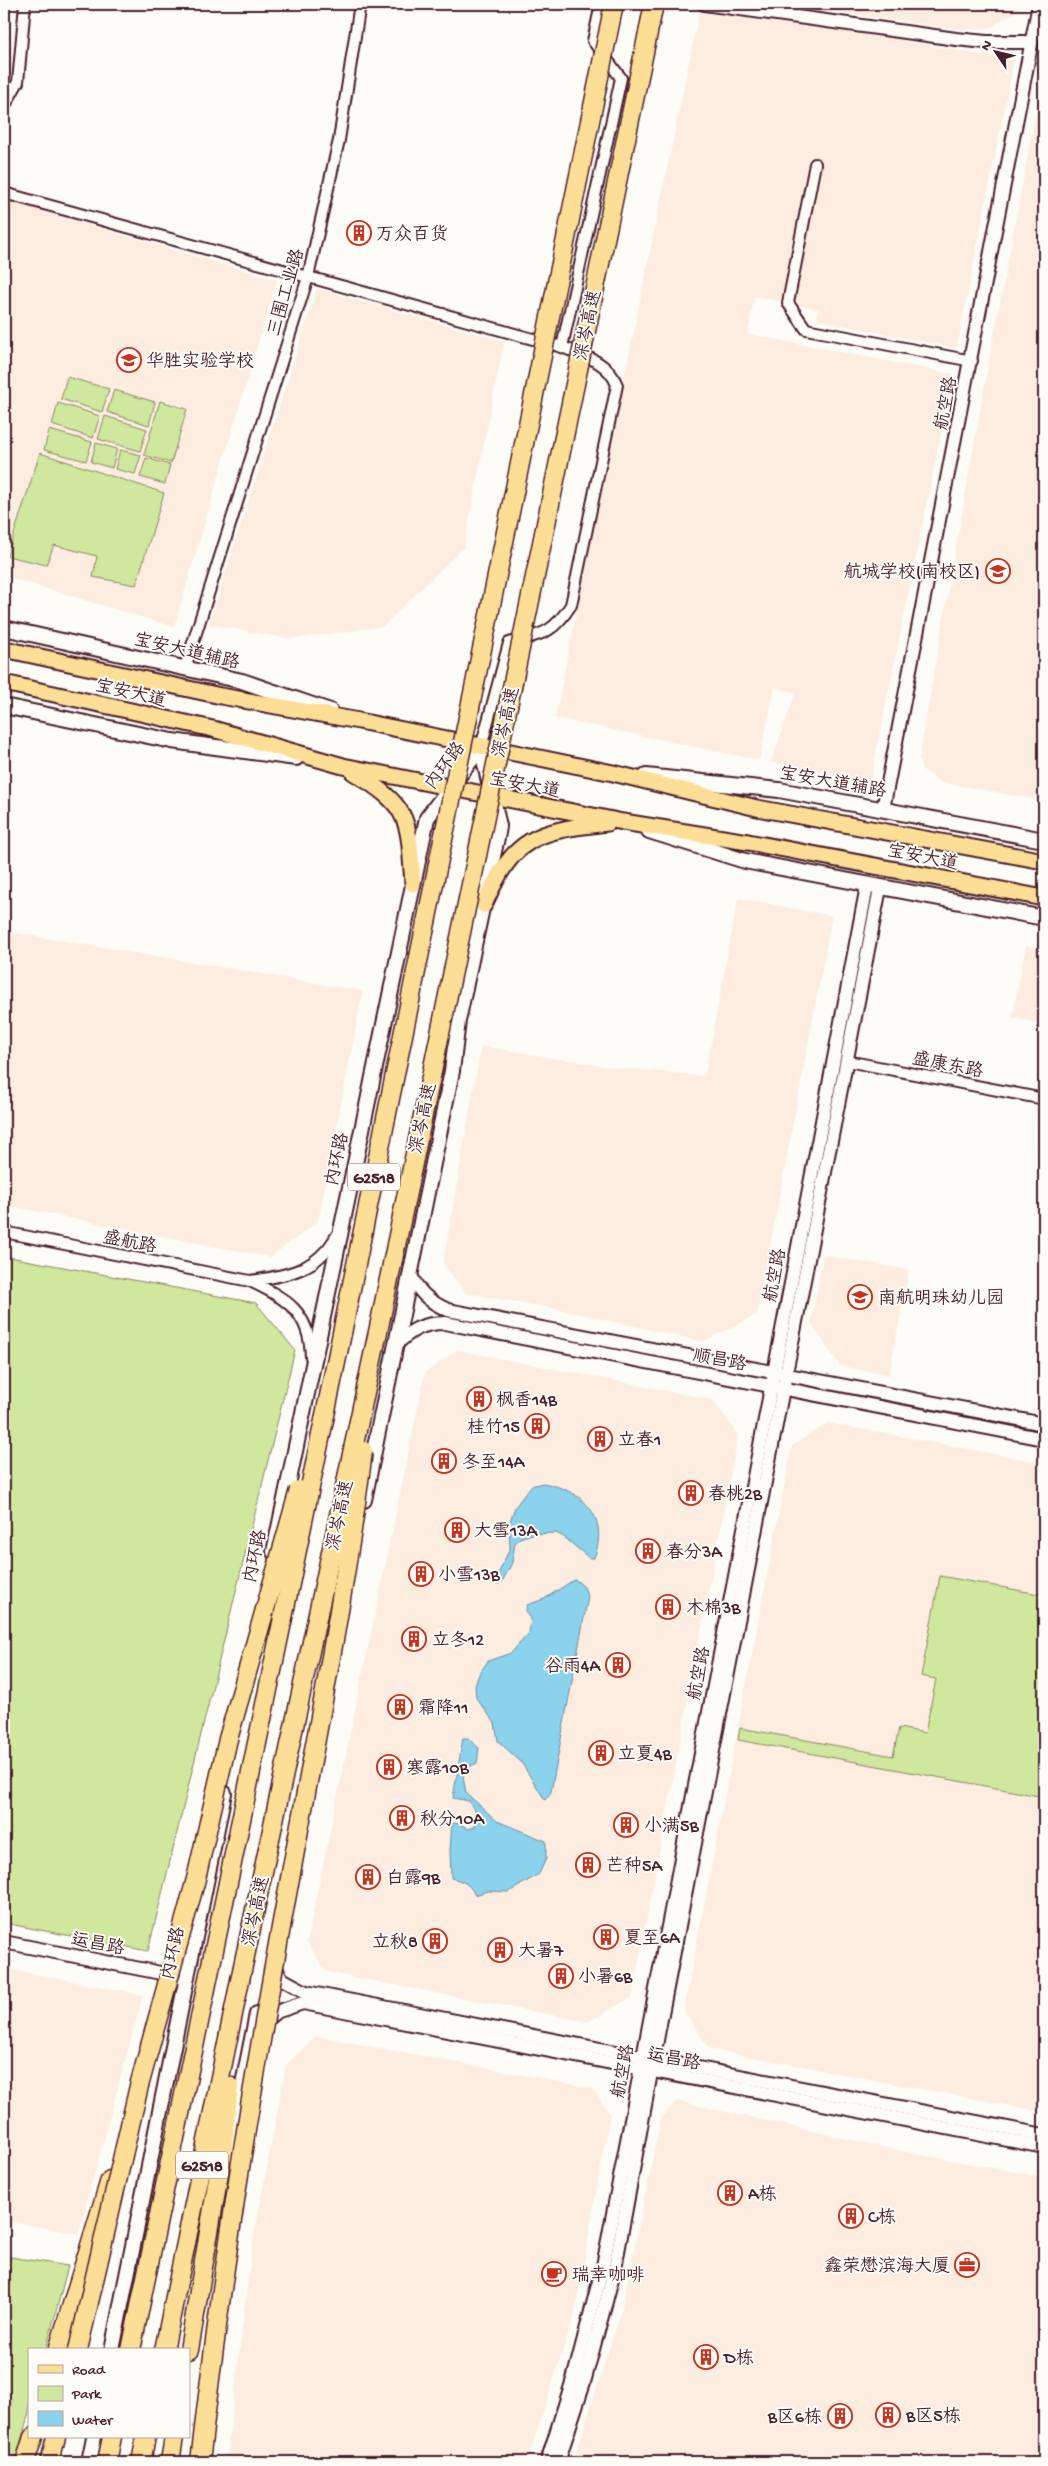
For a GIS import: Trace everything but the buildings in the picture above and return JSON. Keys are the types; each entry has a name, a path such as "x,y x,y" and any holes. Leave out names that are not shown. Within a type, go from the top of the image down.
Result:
{"highway":[{"name":"深岑高速","path":"131,2348 340,1343 614,4"},
{"name":"深岑高速","path":"164,2348 654,4"},
{"path":"200,2462 221,2297 268,1999 351,1544 379,1326"},
{"path":"59,2348 139,2086 196,1879 228,1740 340,1343"},
{"path":"190,2348 221,2161 240,1980"},
{"path":"78,2348 139,2086"},
{"path":"25,2462 33,2438"},
{"path":"50,2462 56,2438"},
{"path":"107,2462 112,2438"},
{"path":"141,2462 146,2438"},
{"path":"168,2462 173,2438"}],"main road":[{"name":"宝安大道辅路","path":"4,628 242,681 359,721"},
{"name":"宝安大道","path":"4,649 221,696 359,721 613,773 757,808 1044,861"},
{"name":"宝安大道","path":"4,683 213,729 315,760 343,766 622,822 748,842 1044,898"},
{"path":"4,706 172,741 315,760"},
{"name":"内环路","path":"112,2348 311,1369 427,818 482,747"},
{"name":"内环路","path":"190,2348 452,1071 458,1022 499,826 482,747"},
{"path":"343,766 388,795 404,816 409,830 413,884"},
{"name":"宝安大道辅路","path":"613,773 759,787 1044,840"},
{"path":"484,905 501,870 511,856 534,838 560,829 622,822 745,861 1044,918"},
{"path":"89,2462 94,2438"}],"street":[{"path":"4,107 18,82 25,4"},
{"name":"三围工业路","path":"185,668 308,277 340,140 360,4"},
{"path":"562,347 621,78 593,41 601,4"},
{"path":"704,4 956,39 986,42 1032,42"},
{"name":"航空路","path":"883,809 972,361 1039,4"},
{"path":"815,164 788,303 806,329 972,361"},
{"path":"4,193 562,347 596,361 612,372 617,385 571,605 561,621 549,632 509,643 482,747"},
{"name":"航空路","path":"779,1374 847,1061 874,887"},
{"name":"航空路","path":"547,2462 574,2376 603,2266 646,2065 874,887"},
{"name":"盛康东路","path":"847,1061 1044,1099"},
{"path":"250,1282 284,1276 306,1268 331,1245 342,1224"},
{"name":"盛航路","path":"4,1232 250,1282"},
{"name":"顺昌路","path":"410,1273 415,1286 425,1297 448,1310 1044,1424"},
{"path":"250,1282 277,1294 290,1304 301,1317 308,1332 311,1369"},
{"name":"顺昌路","path":"395,1346 406,1334 418,1327 445,1323 1044,1439"},
{"name":"运昌路","path":"4,1942 186,1978"},
{"name":"运昌路","path":"270,1953 274,1968 282,1979 306,1992 646,2065 1044,2147"},
{"name":"运昌路","path":"252,2038 264,2022 276,2012 303,2003 1044,2135"},
{"name":"航空路","path":"558,2462 585,2379 615,2268 646,2065"}],"shaded area":[{"path":"776,4 1022,4 1016,12 989,28 966,30"},
{"path":"699,12 893,39 1014,60 957,348 817,320 819,309 754,296 748,334 953,374 870,782 771,762 796,692 775,688 759,760 555,718"},
{"name":"航城学校(南校区)","path":"1044,70 1044,801 940,782 922,769 919,759 984,388"},
{"name":"华胜实验学校","path":"4,200 277,280 174,627 4,576"},
{"path":"317,289 504,341 464,547 382,627 290,639 209,624"},
{"path":"738,898 832,916 757,1315 703,1342 567,1311 466,1293 443,1264 481,1046 609,1067 705,1076"},
{"path":"4,931 363,991 318,1222 270,1257 4,1205"},
{"path":"1026,946 1044,949 1044,1024 1012,1018"},
{"name":"南航明珠幼儿园","path":"823,1255 909,1270 889,1375 840,1366 811,1323"},
{"path":"457,1350 713,1400 738,1435 632,1997 588,2022 326,1972 307,1942 425,1373"},
{"path":"828,1423 1044,1463 1044,2112 709,2049 684,2010 792,1446"},
{"path":"4,1968 143,1995 78,2234 4,2220"},
{"path":"316,2036 592,2088 610,2114 575,2313 527,2462 226,2462 252,2248 286,2065"},
{"path":"677,2101 911,2153 1044,2177 1044,2462 573,2462 621,2312 661,2118"}],"green space":[{"path":"67,377 109,389 102,412 61,399"},
{"path":"114,390 155,402 149,425 107,412"},
{"path":"160,401 187,409 171,463 144,455"},
{"path":"58,403 100,416 93,438 52,425"},
{"path":"105,416 147,429 140,451 98,439"},
{"path":"49,430 92,442 86,461 44,450"},
{"path":"96,443 117,449 112,468 91,462"},
{"path":"120,450 141,455 135,474 115,469"},
{"path":"40,453 164,493 136,585 93,577 97,556 54,545 46,565 7,556"},
{"path":"146,458 170,465 165,484 140,477"},
{"path":"4,1256 256,1303 295,1350 148,1951 4,1923"},
{"path":"940,1576 1044,1595 1044,1797 738,1740 740,1728 893,1756 899,1728 925,1733 936,1679 921,1676"},
{"path":"4,2256 68,2266 47,2348 28,2348 28,2416 15,2462 4,2462"}],"water":[{"path":"543,1483 570,1492 590,1508 598,1530 598,1543 594,1558 589,1558 564,1537 556,1533 532,1534 520,1538 515,1543 512,1563 502,1582 497,1584 495,1581 510,1548 509,1524 515,1507 531,1486"},
{"path":"575,1579 584,1587 588,1597 551,1792 545,1800 521,1762 498,1741 495,1723 476,1698 475,1686 479,1674 488,1661 511,1653 529,1633 531,1619 526,1611 527,1605 544,1599"},
{"path":"463,1738 468,1738 479,1748 477,1763 469,1767 463,1776 466,1793 497,1821 546,1841 546,1859 539,1874 509,1892 488,1891 475,1895 465,1883 451,1878 450,1850 452,1823 461,1824 468,1829 475,1827 477,1815 469,1801 453,1798"}],"place":[{"name":"万众百货","path":"359,233"},
{"name":"华胜实验学校","path":"129,360"},
{"name":"航城学校(南校区)","path":"998,571"},
{"name":"南航明珠幼儿园","path":"860,1297"},
{"name":"枫香14B","path":"479,1399"},
{"name":"桂竹15","path":"537,1426"},
{"name":"立春1","path":"600,1439"},
{"name":"冬至14A","path":"444,1461"},
{"name":"春桃2B","path":"691,1493"},
{"name":"大雪13A","path":"457,1530"},
{"name":"春分3A","path":"648,1551"},
{"name":"小雪13B","path":"421,1574"},
{"name":"木棉3B","path":"668,1607"},
{"name":"立冬12","path":"414,1639"},
{"name":"谷雨4A","path":"618,1665"},
{"name":"霜降11","path":"400,1707"},
{"name":"立夏4B","path":"601,1753"},
{"name":"寒露10B","path":"389,1767"},
{"name":"秋分10A","path":"402,1818"},
{"name":"小满5B","path":"626,1825"},
{"name":"芒种5A","path":"588,1865"},
{"name":"白露9B","path":"368,1877"},
{"name":"夏至6A","path":"606,1937"},
{"name":"立秋8","path":"435,1941"},
{"name":"大暑7","path":"500,1950"},
{"name":"小暑6B","path":"561,1976"},
{"name":"A栋","path":"730,2193"},
{"name":"C栋","path":"851,2216"},
{"name":"鑫荣懋滨海大厦","path":"967,2265"},
{"name":"瑞幸咖啡","path":"554,2274"},
{"name":"D栋","path":"706,2357"},
{"name":"B区5栋","path":"888,2415"},
{"name":"B区6栋","path":"840,2416"}]}
